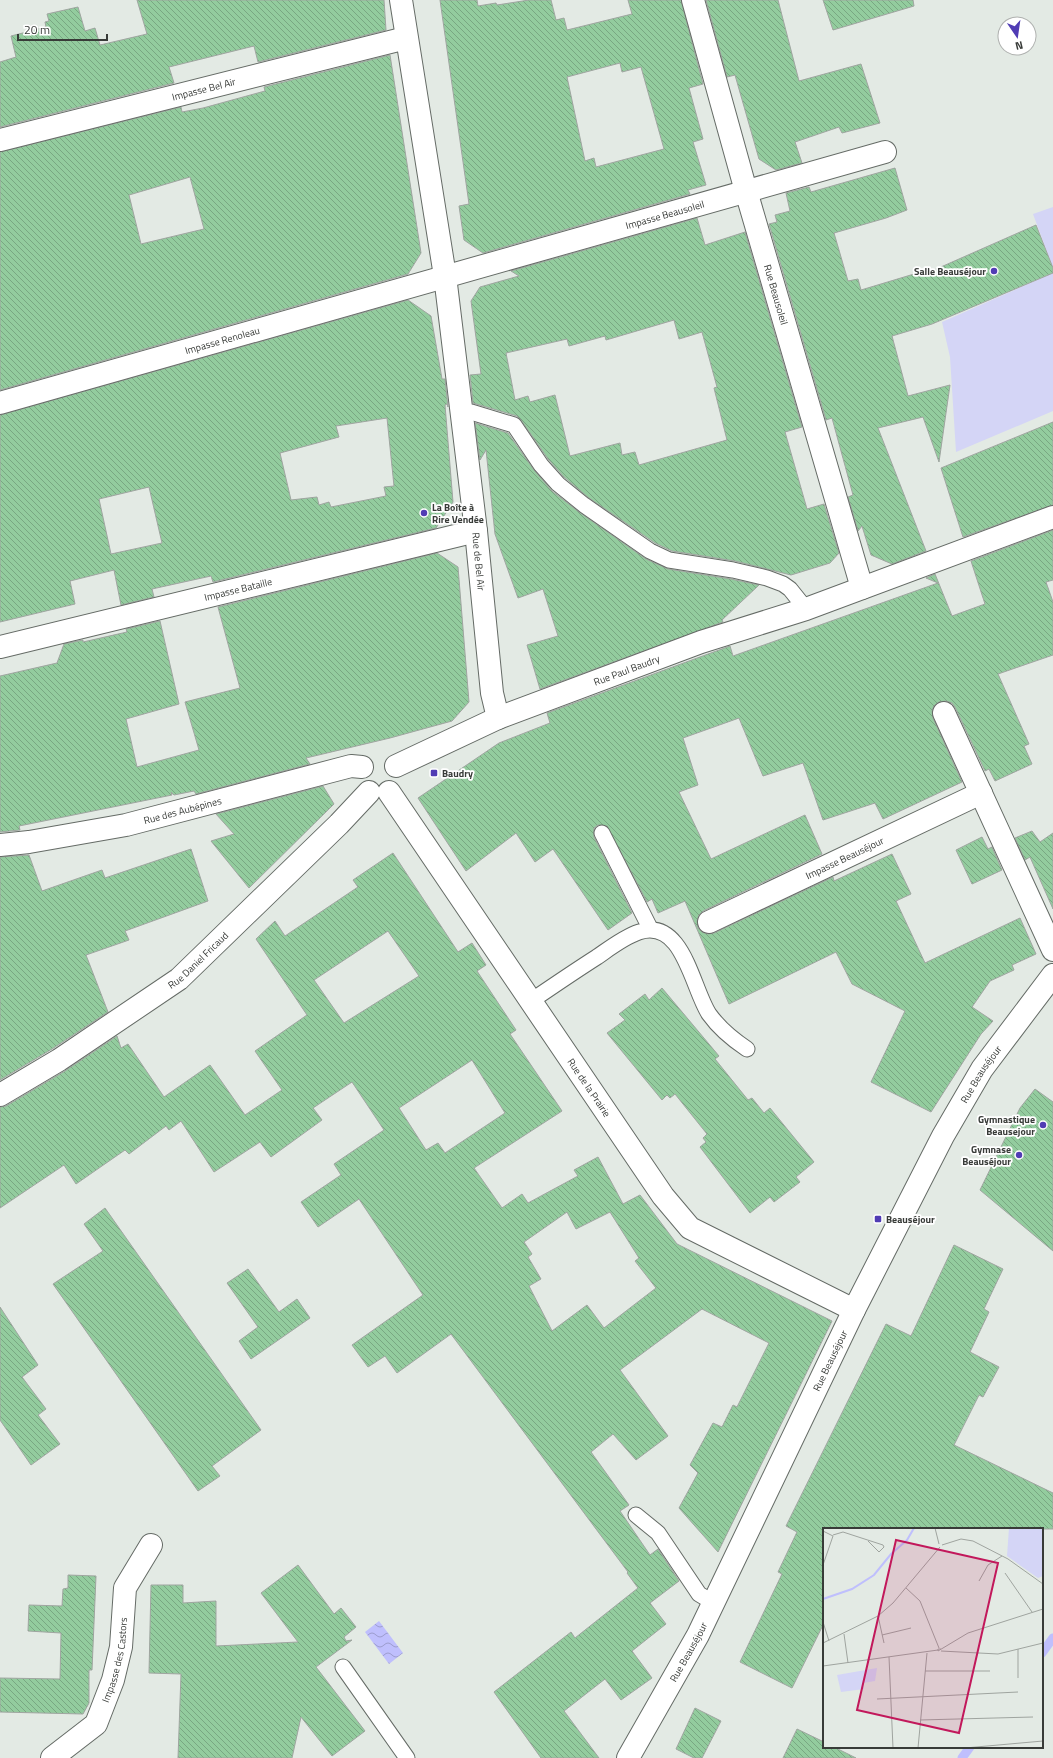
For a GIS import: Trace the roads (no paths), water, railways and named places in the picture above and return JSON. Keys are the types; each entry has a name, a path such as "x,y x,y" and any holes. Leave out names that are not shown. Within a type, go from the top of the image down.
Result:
{"street":[{"name":"Rue de Bel Air","path":"401,0 445,276 476,531 492,693 498,718"},
{"name":"Rue Beausoleil","path":"693,0 746,191 862,588"},
{"name":"Impasse Bel Air","path":"0,140 406,38"},
{"name":"Impasse Beausoleil","path":"445,276 466,272 885,152"},
{"name":"Impasse Renoleau","path":"0,403 445,276"},
{"name":"Rue Paul Baudry","path":"396,766 498,718 701,642 806,609 1053,517"},
{"name":"Impasse Bataille","path":"0,646 476,531"},
{"path":"944,713 1053,950"},
{"path":"382,756 396,766 398,778 397,784 379,792 361,781 360,775 362,768 370,759 382,756"},
{"name":"Rue des Aubépines","path":"0,845 29,842 126,825 351,766 362,768"},
{"name":"Rue de la Prairie","path":"379,792 531,1001 663,1196 690,1228 854,1310"},
{"name":"Rue Daniel Fricaud","path":"0,1095 59,1060 179,979 340,824 379,792"},
{"name":"Impasse Beauséjour","path":"709,922 981,793"},
{"name":"Rue Beauséjour","path":"628,1758 698,1636 854,1310 943,1136 978,1075 1053,975"},
{"name":"Impasse des Castors","path":"52,1758 96,1724 113,1680 121,1646 125,1588 151,1545"}],"lane":[{"path":"462,413 471,412 514,426 541,465 558,484 584,505 650,551 668,560 733,570 768,578 783,584 790,589 806,609"},
{"path":"602,833 651,930"},
{"path":"531,1001 616,944 639,932 651,930 663,933 678,946 708,1012 720,1028 734,1041 747,1049"},
{"path":"636,1515 658,1533 699,1594 714,1604"},
{"path":"343,1667 407,1758"}],"water":[{"path":"379,1621 403,1653 389,1664 365,1632"}],"waterway":[{"path":"1043,1652 1053,1638"},
{"path":"962,1758 969,1748"}],"place":[{"name":"Salle Beauséjour","path":"994,271"},
{"name":"La Boîte à Rire Vendée","path":"424,513"},
{"name":"Baudry","path":"434,773"},
{"name":"Gymnastique Beausejour","path":"1043,1125"},
{"name":"Gymnase Beauséjour","path":"1019,1155"},
{"name":"Beauséjour","path":"878,1219"}]}
